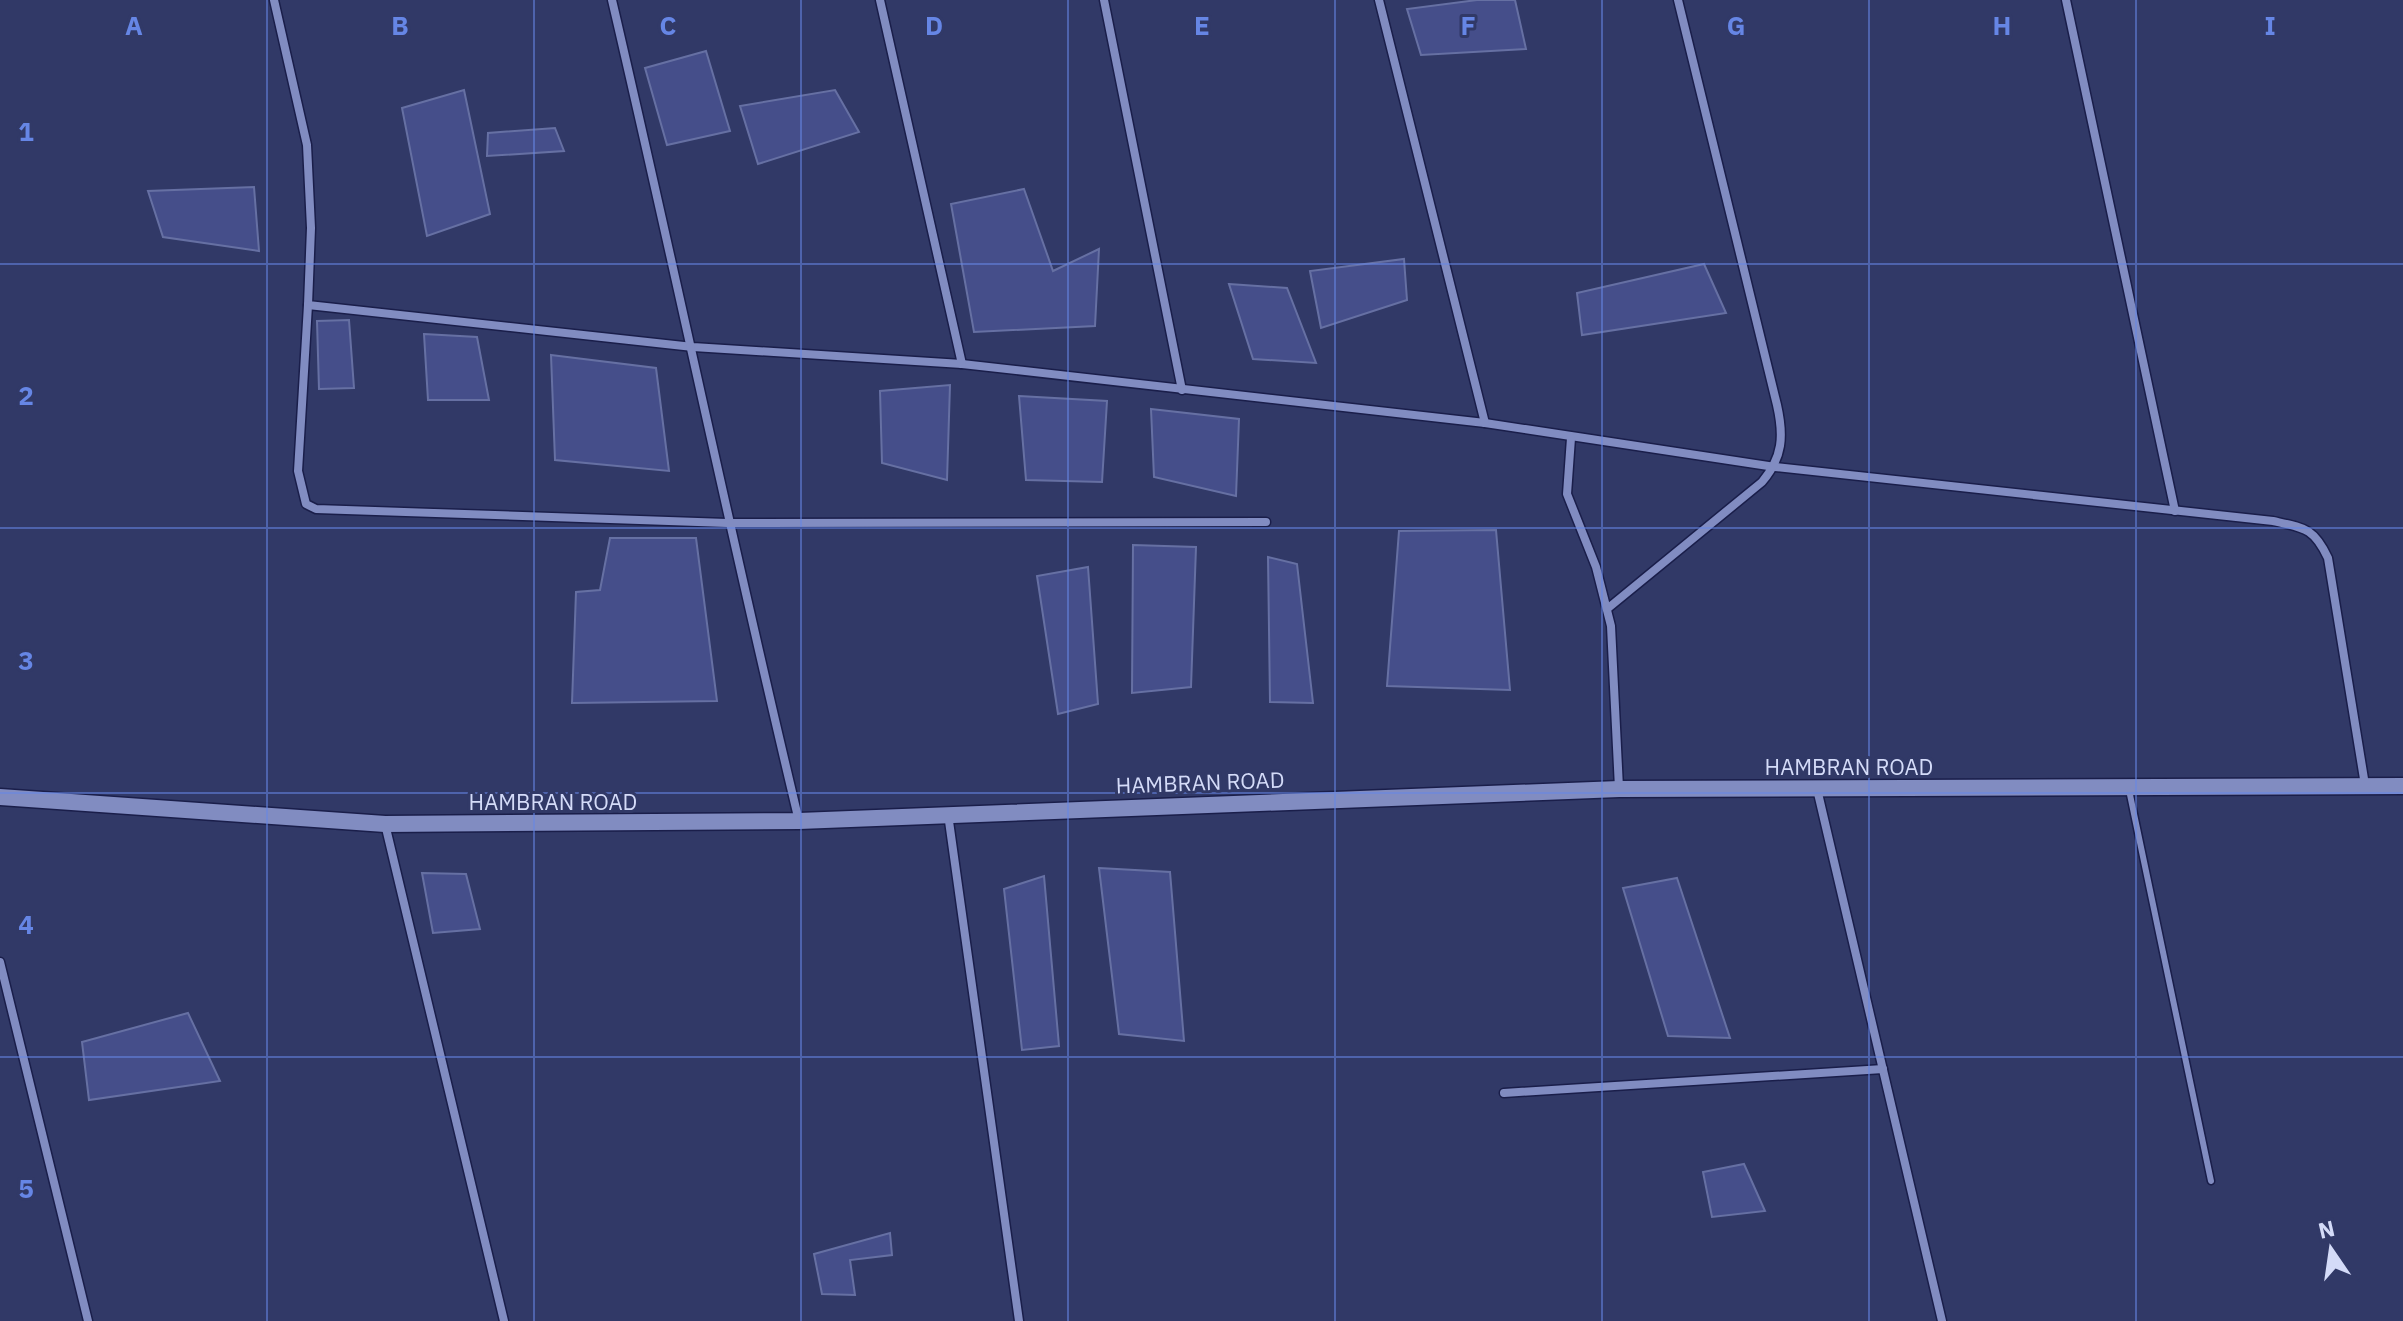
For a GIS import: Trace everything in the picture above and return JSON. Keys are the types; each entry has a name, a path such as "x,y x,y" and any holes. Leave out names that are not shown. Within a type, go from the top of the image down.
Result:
{"main road":[{"name":"HAMBRAN ROAD","path":"0,797 385,824 799,821 1619,789 2403,786"}],"street":[{"path":"274,0 307,145 311,228 298,471 306,504 316,509 727,523 1266,522"},
{"path":"612,0 693,347 727,523 799,821"},
{"path":"880,0 962,364"},
{"path":"1104,0 1182,390"},
{"path":"1379,0 1485,423"},
{"path":"1607,609 1741,501 1775,467 1782,446 1782,427 1678,0"},
{"path":"2066,0 2175,511"},
{"path":"308,305 693,347 962,364 1485,423 1775,467 2273,521 2303,527 2318,536 2328,558 2365,786"},
{"path":"1571,438 1567,494 1596,567 1611,626 1619,789"},
{"path":"1817,788 1942,1321"},
{"path":"948,813 1019,1321"},
{"path":"385,824 504,1321"},
{"path":"0,962 88,1321"},
{"path":"1504,1093 1883,1069"}],"lane":[{"path":"2128,787 2211,1181"}],"building":[{"path":"1477,0 1515,0 1526,49 1421,55 1407,9"},
{"path":"706,51 730,131 667,145 645,68"},
{"path":"464,90 490,214 427,236 402,108"},
{"path":"835,90 859,132 758,164 740,106"},
{"path":"555,128 564,151 487,156 488,133"},
{"path":"254,187 259,251 163,237 148,191"},
{"path":"1024,189 1053,271 1099,249 1095,326 974,332 951,204"},
{"path":"1404,259 1407,300 1321,328 1310,271"},
{"path":"1704,264 1726,313 1582,335 1577,293"},
{"path":"1229,284 1287,288 1316,363 1253,359"},
{"path":"349,320 354,388 319,389 317,321"},
{"path":"424,334 477,337 489,400 428,400"},
{"path":"551,355 656,368 669,471 555,460"},
{"path":"950,385 947,480 882,463 880,391"},
{"path":"1019,396 1107,401 1102,482 1026,480"},
{"path":"1151,409 1239,419 1236,496 1154,477"},
{"path":"1496,530 1510,690 1387,686 1399,531"},
{"path":"610,538 696,538 717,701 572,703 576,592 600,590"},
{"path":"1133,545 1196,547 1191,687 1132,693"},
{"path":"1268,557 1297,564 1313,703 1270,702"},
{"path":"1088,567 1098,704 1058,714 1037,576"},
{"path":"1099,868 1170,872 1184,1041 1119,1034"},
{"path":"422,873 466,874 480,929 433,933"},
{"path":"1044,876 1059,1046 1022,1050 1004,889"},
{"path":"1677,878 1730,1038 1668,1036 1623,888"},
{"path":"188,1013 220,1081 89,1100 82,1042"},
{"path":"1744,1164 1765,1211 1712,1217 1703,1172"},
{"path":"890,1233 892,1255 850,1260 855,1295 822,1294 814,1254"}]}
